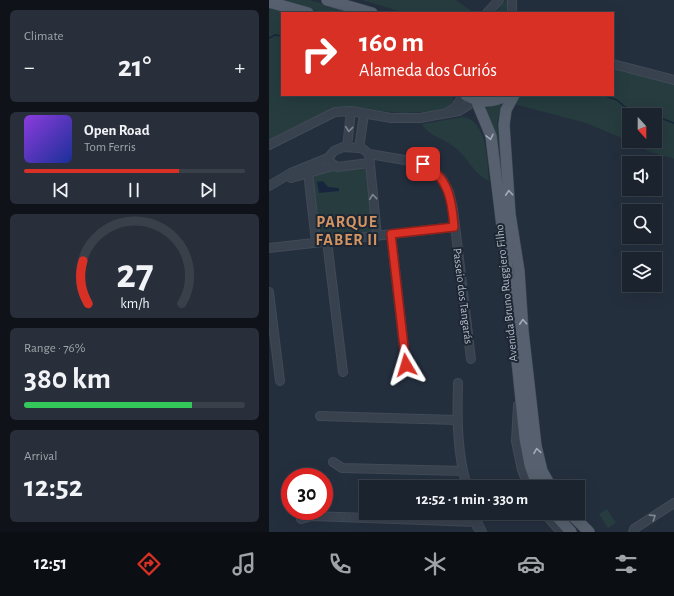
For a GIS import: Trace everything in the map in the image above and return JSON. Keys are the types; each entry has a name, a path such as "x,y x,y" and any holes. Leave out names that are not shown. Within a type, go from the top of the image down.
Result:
{"main road":[{"path":"327,0 369,12"},
{"path":"269,2 304,12"},
{"path":"467,96 476,100 491,101 504,96"},
{"name":"Avenida Bruno Ruggiero Filho","path":"514,96 507,110 504,125 505,215 510,292 525,439 530,465 535,480"},
{"name":"Avenida Bruno Ruggiero Filho","path":"476,100 491,136 505,215 519,271 523,331 537,446 542,471 547,480"},
{"path":"560,520 571,532"},
{"path":"575,520 583,530"}],"street":[{"path":"488,12 499,0"},
{"path":"512,12 513,0"},
{"path":"614,64 674,80"},
{"path":"445,114 456,107 464,96"},
{"path":"269,145 328,115 340,111 404,118 445,114 464,110 476,100"},
{"path":"269,186 302,168 328,158 334,151 347,147 351,111"},
{"path":"359,148 364,114"},
{"name":"Passeio dos Tangarás","path":"347,147 363,149 369,154 411,161 432,169 442,179 449,192 471,359"},
{"path":"369,154 377,236"},
{"path":"328,158 333,166"},
{"path":"277,182 333,166 369,163"},
{"path":"308,172 316,242"},
{"path":"269,248 454,227"},
{"path":"391,234 406,365"},
{"path":"327,242 343,372"},
{"path":"269,292 280,380"},
{"path":"458,383 457,420 462,471 465,480"},
{"name":"Avenida Bruno Ruggiero Filho","path":"519,384 516,441 522,470 526,480"},
{"path":"320,416 457,420"},
{"path":"333,462 342,468 462,471"},
{"path":"633,532 634,529 674,503"},
{"path":"333,517 477,522"},
{"path":"550,520 561,532"},
{"path":"477,522 477,532"},
{"path":"477,522 482,532"}],"green space":[{"path":"280,0 310,0 350,12 321,12"},
{"path":"362,0 456,0 471,12 402,12"},
{"path":"505,0 508,0 506,12 497,12"},
{"path":"269,8 282,12 281,96 452,96 455,103 439,111 403,113 337,107 269,140"},
{"path":"614,64 674,80 674,159 642,148 662,148 662,108 622,108 622,138 586,123 510,103 514,96 614,96"},
{"path":"502,103 497,123 507,209 482,109"},
{"path":"463,117 471,120 482,134 485,143 489,181 475,170 459,151 432,134 422,124"},
{"path":"362,166 367,172 372,229 369,233 326,238 322,236 318,231 312,178 314,173"},
{"path":"607,509 616,523 608,528 599,514"}],"water":[{"path":"323,181 328,187 339,188 339,191 319,193 317,182"}],"waterway":[{"path":"269,38 275,35 281,36"},
{"path":"605,96 617,100 628,108"},
{"path":"662,119 674,123"}],"district":[{"name":"PARQUE FABER II","path":"347,231"}],"route":[{"path":"406,365 391,234 454,227 453,209 449,192 442,179 432,169 423,164"}]}
